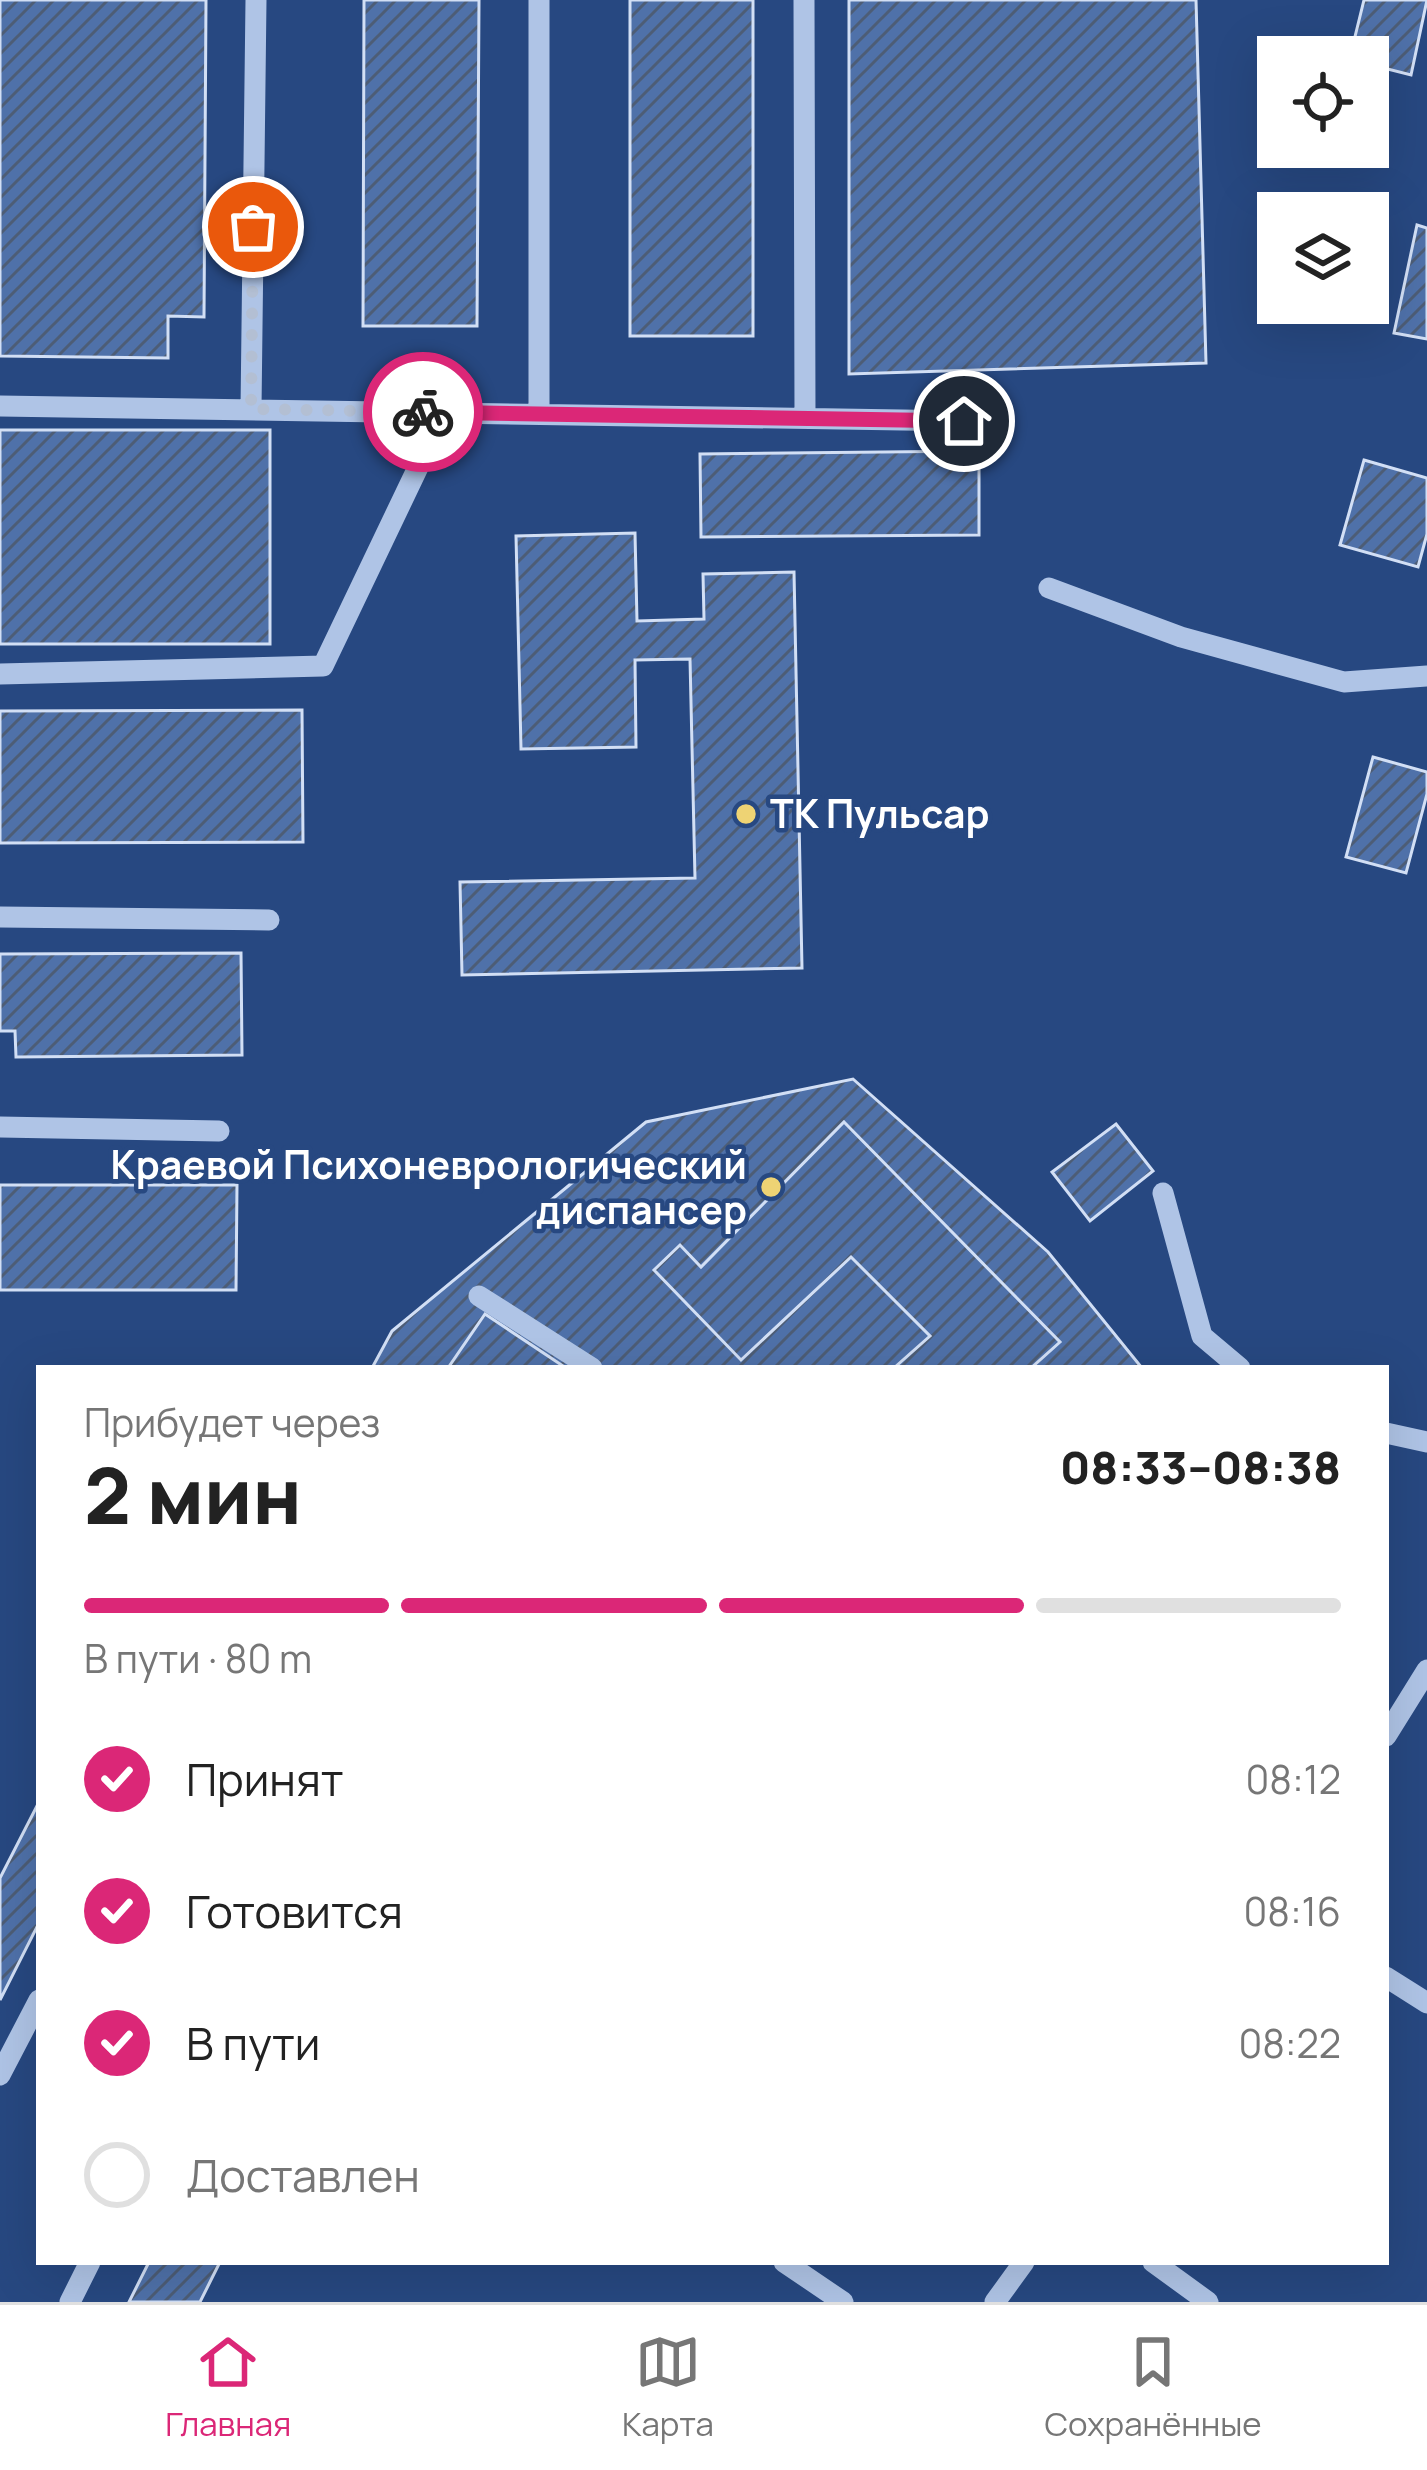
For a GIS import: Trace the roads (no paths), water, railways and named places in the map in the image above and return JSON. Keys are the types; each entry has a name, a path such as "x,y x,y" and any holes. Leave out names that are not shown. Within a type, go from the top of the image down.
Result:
{"street":[{"path":"251,409 256,0"},
{"path":"539,0 539,414"},
{"path":"803,0 805,418"},
{"path":"0,406 964,421"},
{"path":"0,674 323,666 444,412"},
{"path":"1049,588 1181,637 1344,682 1427,676"},
{"path":"0,917 269,920"},
{"path":"0,1127 219,1131"},
{"path":"1162,1192 1202,1336 1236,1365"},
{"path":"479,1296 587,1365"},
{"path":"1389,1434 1427,1442"},
{"path":"1389,1731 1427,1670"},
{"path":"1389,1979 1427,2003"},
{"path":"0,2075 36,2006"},
{"path":"70,2302 88,2265"},
{"path":"788,2265 842,2302"},
{"path":"995,2302 1022,2265"},
{"path":"1157,2265 1208,2302"}],"place":[{"name":"ТК Пульсар","path":"746,814"},
{"name":"Краевой Психоневрологический диспансер","path":"771,1187"}]}
